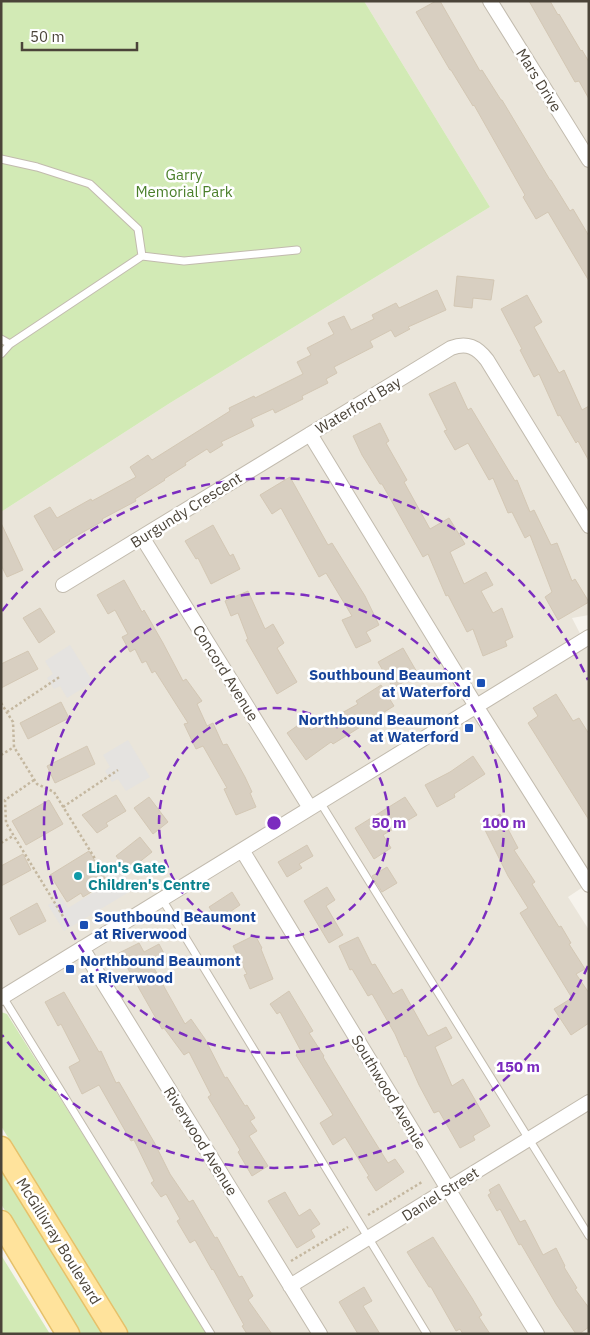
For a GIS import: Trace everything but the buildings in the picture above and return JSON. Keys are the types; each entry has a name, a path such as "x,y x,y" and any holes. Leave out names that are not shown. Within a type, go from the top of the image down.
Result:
{"main road":[{"name":"McGillivray Boulevard","path":"1,1148 116,1334"},
{"path":"1,1222 68,1334"}],"street":[{"name":"Mars Drive","path":"490,1 589,160"},
{"name":"Waterford Bay","path":"589,526 487,360 480,351 470,346 459,345 451,348 310,434 476,706 589,885"},
{"name":"Burgundy Crescent","path":"63,585 310,434"},
{"name":"Concord Avenue","path":"142,537 315,805"},
{"path":"2,997 589,637"},
{"name":"Southwood Avenue","path":"242,850 537,1334"},
{"name":"Riverwood Avenue","path":"82,948 320,1334"},
{"name":"Daniel Street","path":"290,1286 589,1102"}],"lane":[{"path":"1,159 37,167 90,184 138,229 142,256"},
{"path":"1,354 10,344 142,256 184,261 298,250"},
{"path":"1,339 10,344"},
{"path":"315,805 589,1236"},
{"path":"162,899 427,1334"},
{"path":"2,997 211,1334"}],"path":[{"path":"7,712 61,676"},
{"path":"1,703 13,722 14,747 37,784 54,792 113,888"},
{"path":"1,755 14,747"},
{"path":"63,807 118,770"},
{"path":"5,800 34,780"},
{"path":"1,795 5,800 6,823 64,918"},
{"path":"1,843 14,836"}],"shaded area":[{"path":"364,1 589,1 589,615 572,618 589,651 589,883 568,897 589,930 589,1334 209,1334 1,1003 1,512 170,403 490,207"},
{"path":"70,645 93,682 67,698 60,686 54,689 47,678 53,674 45,661"},
{"path":"128,740 150,777 126,791 118,779 112,782 105,771 110,767 103,755"},
{"path":"117,862 134,889 64,931 48,905 61,897 68,908 109,883 103,871"}],"green space":[{"name":"Garry Memorial Park","path":"1,1 364,1 490,207 170,403 1,512"},
{"path":"1,1012 7,1014 209,1334 128,1334 1,1126"},
{"path":"1,1170 22,1200 105,1334 80,1334 1,1204"},
{"path":"1,1255 50,1334 1,1334"}],"place":[{"name":"Southbound Beaumont at Waterford","path":"481,683"},
{"name":"Northbound Beaumont at Waterford","path":"469,728"},
{"name":"Lion's Gate Children's Centre","path":"78,876"},
{"name":"Southbound Beaumont at Riverwood","path":"84,925"},
{"name":"Northbound Beaumont at Riverwood","path":"70,969"}]}
